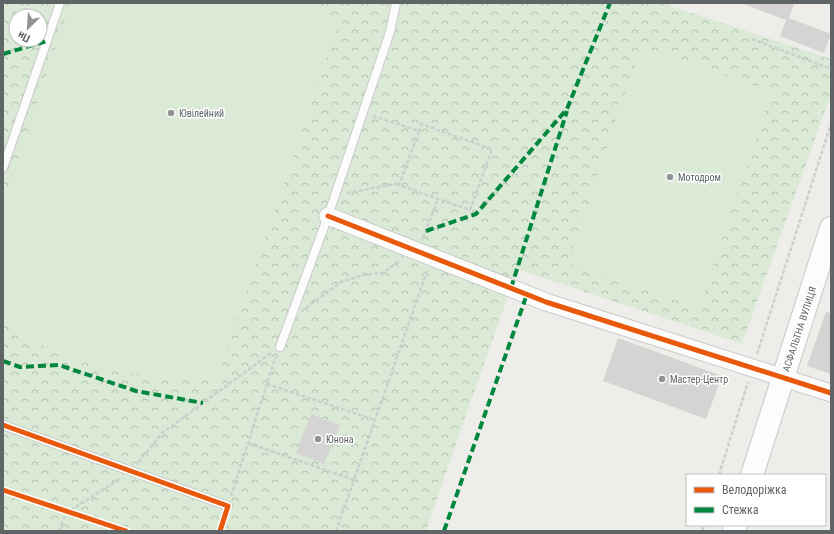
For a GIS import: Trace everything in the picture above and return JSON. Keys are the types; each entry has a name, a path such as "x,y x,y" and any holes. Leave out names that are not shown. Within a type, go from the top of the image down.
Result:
{"main road":[{"name":"АСФАЛЬТНА ВУЛИЦЯ","path":"752,474 831,228"}],"street":[{"path":"328,216 546,302 831,393"}],"lane":[{"path":"3,168 60,3"},
{"path":"280,346 328,216 390,32 396,3"},
{"path":"3,425 132,471 227,509"}],"path":[{"path":"752,39 831,69"},
{"path":"363,112 418,131"},
{"path":"421,124 492,149 470,210 399,185 400,183 421,124"},
{"path":"720,474 752,368 831,124"},
{"path":"335,195 400,183"},
{"path":"336,531 375,420 438,199"},
{"path":"289,321 341,282 363,275 383,273 422,253"},
{"path":"220,531 280,346"},
{"path":"60,531 67,512 132,471 162,433 280,346"},
{"path":"267,384 375,420"},
{"path":"248,443 354,480"},
{"path":"3,490 123,531"},
{"path":"67,512 126,531"}],"green space":[{"path":"3,3 662,3 831,59 831,94 742,344 517,269 426,531 3,531"},
{"name":"Ювілейний","path":"71,3 319,3 338,27 217,377 153,375 132,373 98,366 48,348 3,321 3,204"},
{"name":"Мотодром","path":"641,47 772,91 699,308 568,263"}],"building":[{"path":"741,3 794,4 789,18 831,34 824,53 780,36 786,20"},
{"path":"826,312 831,313 831,374 807,366"},
{"name":"Мастер-Центр","path":"618,338 722,376 706,419 603,381"},
{"name":"Юнона","path":"311,414 340,425 324,464 296,453"}],"marked path":[{"path":"426,231 476,214 567,109 610,3"},
{"path":"3,54 23,48"},
{"path":"511,288 567,111"},
{"path":"444,531 527,294"},
{"path":"3,361 20,367 59,365 136,391 203,403"}],"cycle path":[{"path":"328,216 546,302 831,393"},
{"path":"3,425 228,506 220,531"},
{"path":"3,490 126,531"}],"place":[{"name":"Ювілейний","path":"171,113"},
{"name":"Мотодром","path":"670,177"},
{"name":"Мастер-Центр","path":"662,379"},
{"name":"Юнона","path":"318,439"}]}
